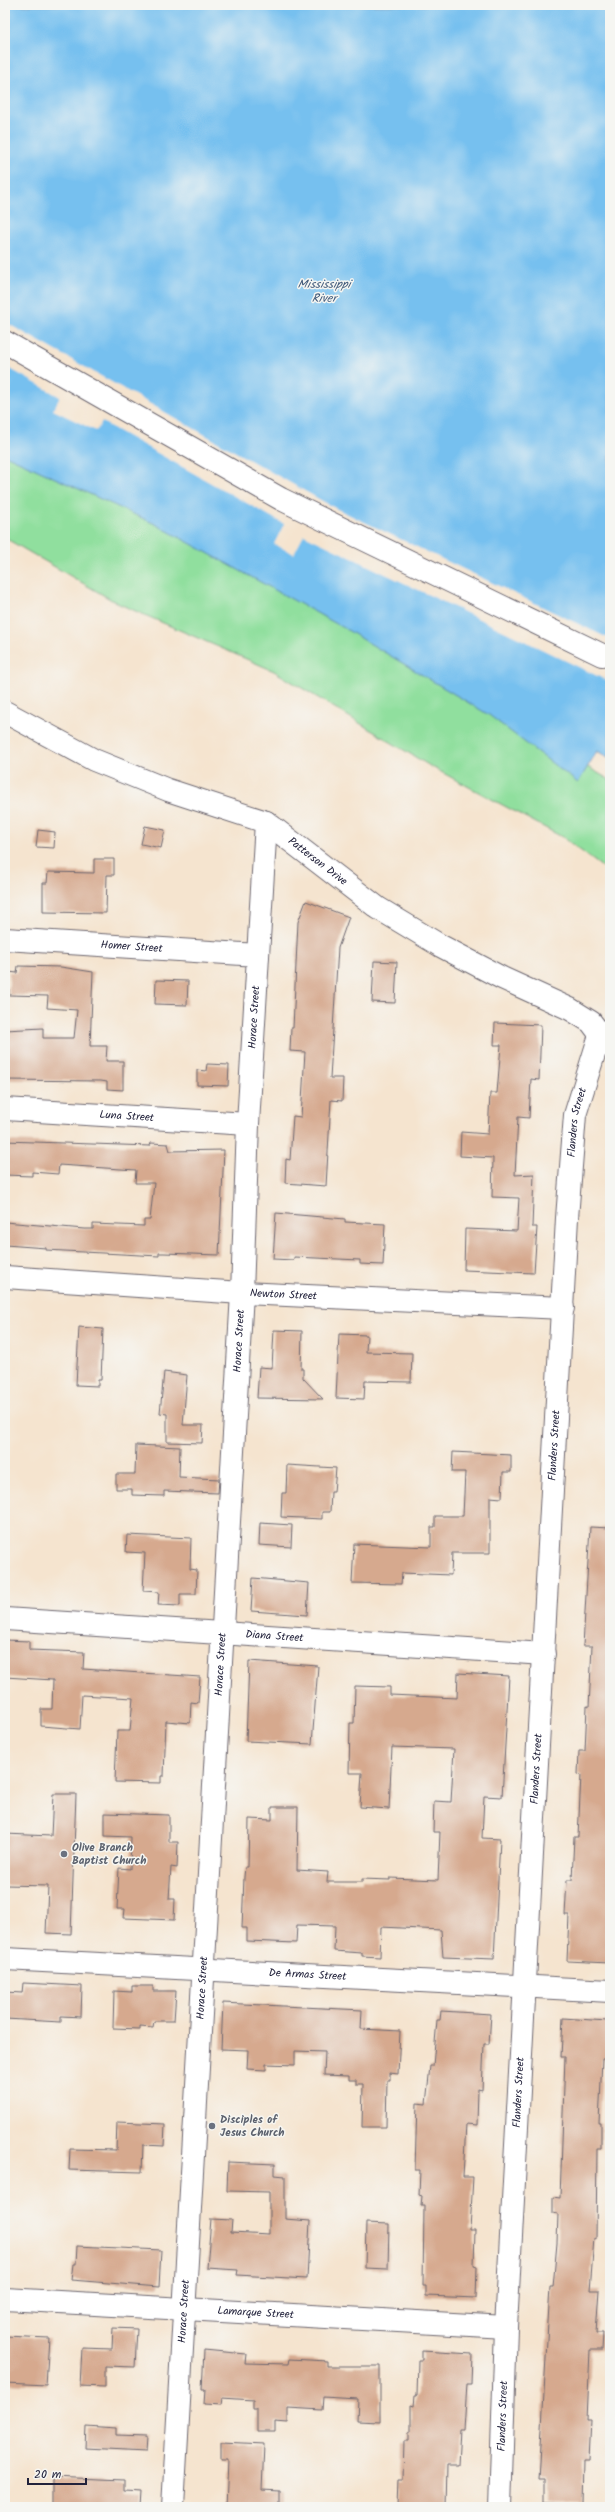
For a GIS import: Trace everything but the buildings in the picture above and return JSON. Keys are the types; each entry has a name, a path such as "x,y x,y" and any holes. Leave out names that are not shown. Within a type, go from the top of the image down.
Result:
{"street":[{"path":"5,342 281,499 602,655"},
{"name":"Patterson Drive","path":"5,712 94,760 168,790 266,822 378,908 441,946 495,975 570,1008 590,1022 605,1041"},
{"name":"Horace Street","path":"173,2507 242,1293 248,1124 266,822"},
{"name":"Homer Street","path":"5,939 258,955"},
{"name":"Flanders Street","path":"500,2507 506,2327 575,1115 605,1041"},
{"name":"Luna Street","path":"5,1109 248,1124"},
{"name":"Newton Street","path":"5,1277 242,1293 563,1308"},
{"name":"Diana Street","path":"5,1619 544,1654"},
{"name":"De Armas Street","path":"5,1959 610,1991"},
{"name":"Lamarque Street","path":"5,2299 506,2327"}],"green space":[{"path":"5,426 610,780 610,873 564,838 430,766 274,671 117,603 5,538"}],"water":[{"name":"Mississippi River","path":"5,5 610,5 610,758 597,751 578,783 489,715 344,628 155,524 5,455"}],"pier":[{"path":"5,322 335,508 610,639 610,682 304,535 294,554 274,544 284,524 102,422 96,431 53,410 60,397 5,366"}],"place":[{"name":"Olive Branch Baptist Church","path":"64,1854"},
{"name":"Disciples of Jesus Church","path":"212,2126"}]}
